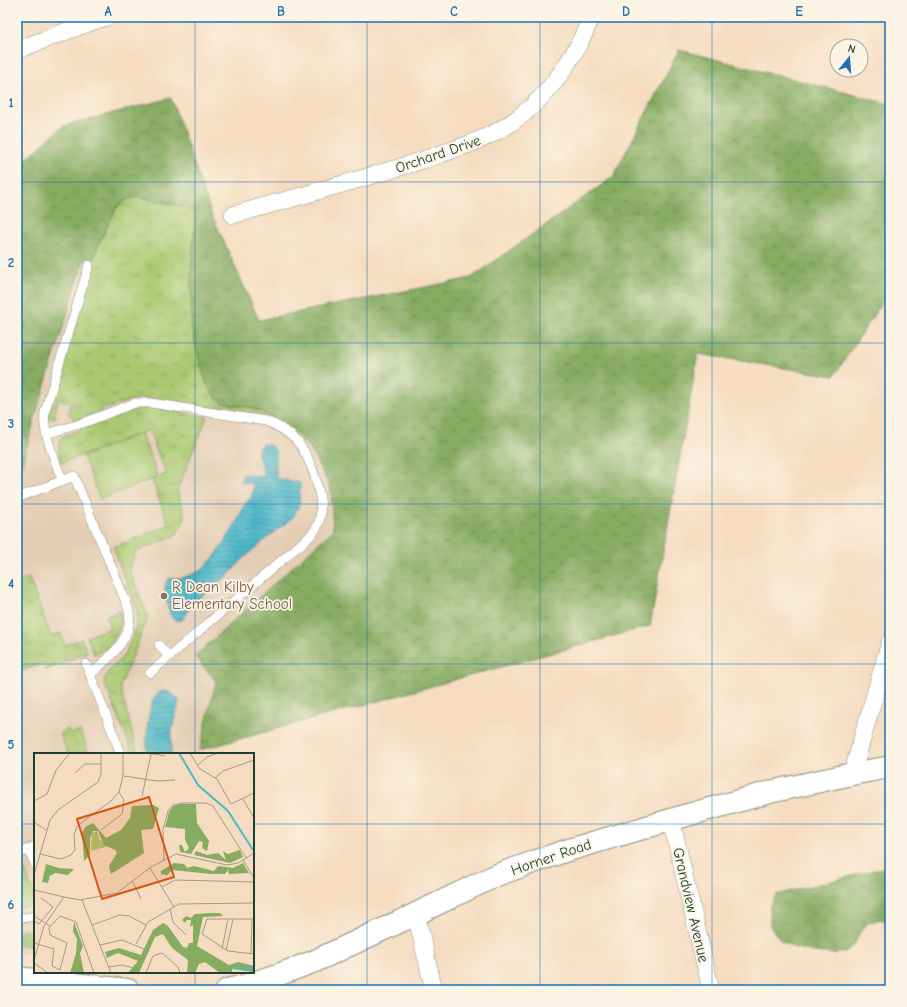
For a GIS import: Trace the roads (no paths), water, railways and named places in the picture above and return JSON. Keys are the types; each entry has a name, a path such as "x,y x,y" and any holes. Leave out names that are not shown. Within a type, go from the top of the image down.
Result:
{"main road":[{"name":"Horner Road","path":"227,990 275,976 315,961 497,875 565,851 671,819 774,791 890,767"},
{"path":"17,978 128,990"}],"street":[{"path":"17,50 107,17"},
{"name":"Orchard Drive","path":"233,214 382,173 478,141 498,132 538,102 556,81 575,50 591,17"},
{"path":"852,774 890,642"},
{"name":"Grandview Avenue","path":"671,819 710,990"},
{"path":"416,914 434,990"}],"lane":[{"path":"62,480 46,434 44,416 46,405 89,265"},
{"path":"46,434 83,423 130,405 151,403 266,421 281,428 294,438 308,459 318,489 320,501 318,525 315,530 309,537 150,673"},
{"path":"17,498 74,476 128,608 130,617 128,628 119,647 90,674"},
{"path":"159,645 169,657"},
{"path":"86,664 120,753"},
{"path":"17,854 32,847 34,858"},
{"path":"17,917 34,916"}],"water":[{"path":"262,444 270,445 276,451 276,478 300,483 299,504 294,516 247,555 227,576 190,605 182,620 174,620 170,614 166,595 165,587 168,579 182,578 201,571 216,555 233,529 246,503 252,496 254,484 241,482 243,474 264,477 258,453 258,449"},
{"path":"162,691 168,692 172,693 179,700 172,729 171,753 147,753 148,719 153,701"}],"place":[{"name":"R Dean Kilby Elementary School","path":"164,596"}]}
